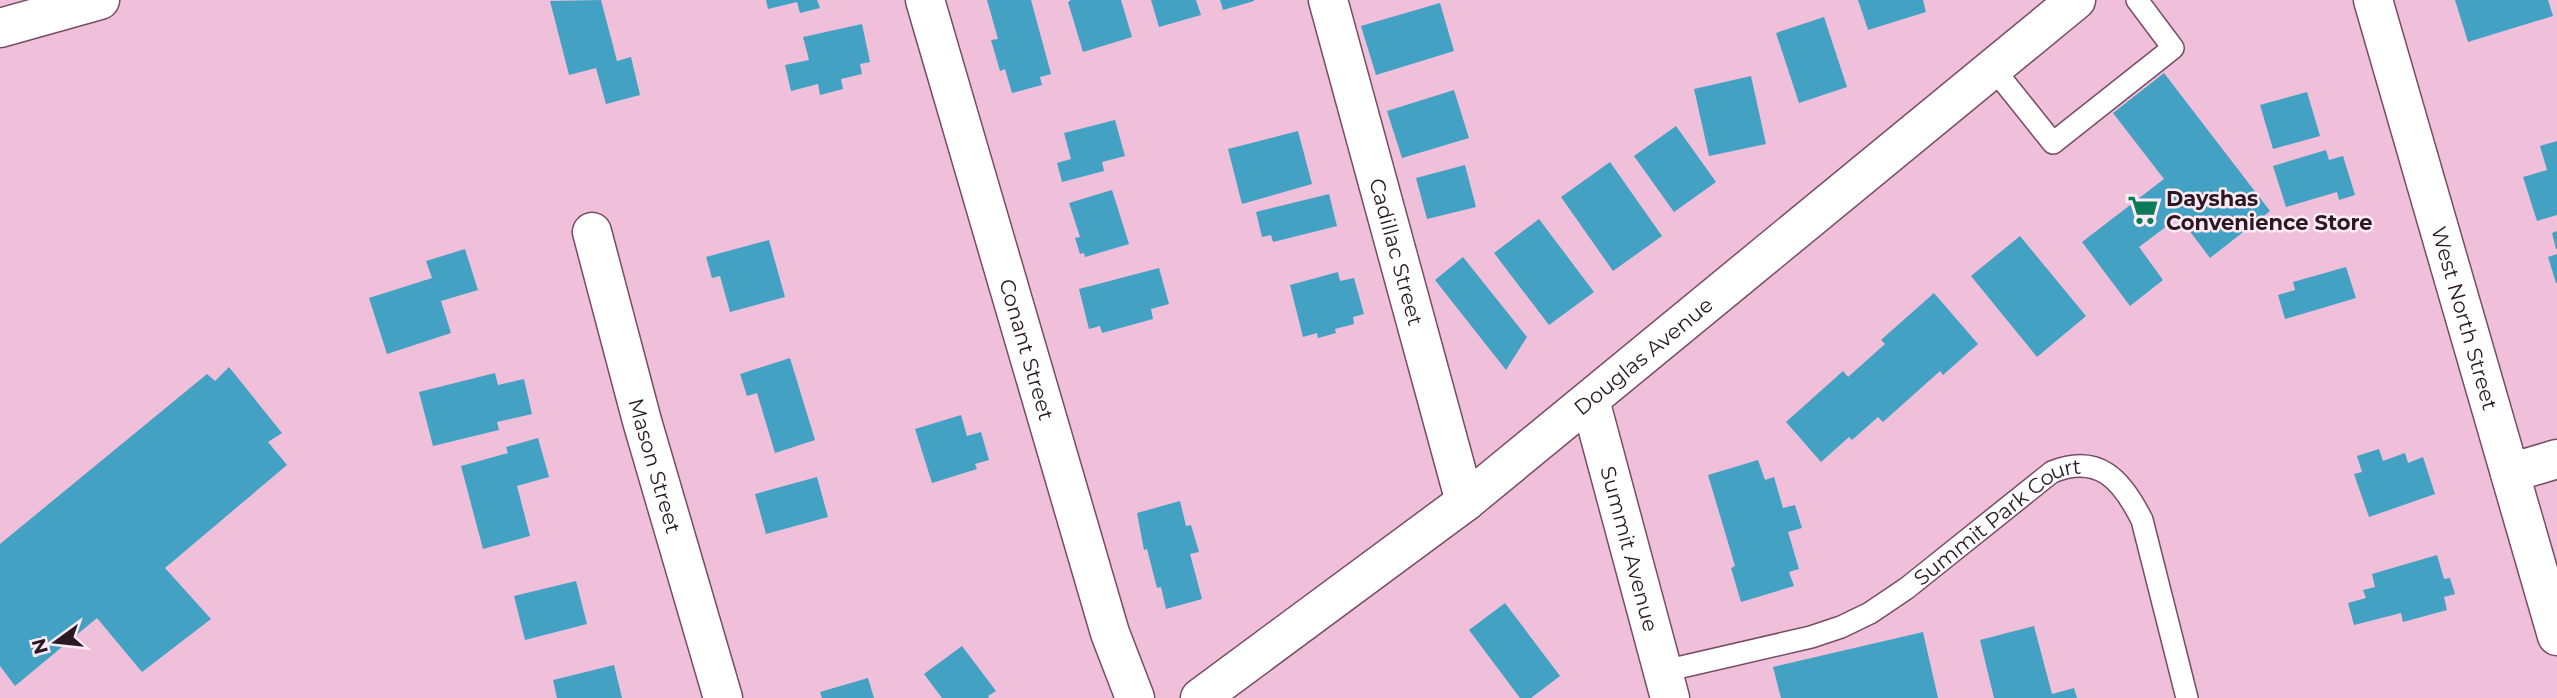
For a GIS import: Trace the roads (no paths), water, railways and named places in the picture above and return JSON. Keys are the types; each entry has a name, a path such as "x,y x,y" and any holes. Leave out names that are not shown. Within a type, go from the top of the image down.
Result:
{"street":[{"path":"0,28 100,0"},
{"name":"Conant Street","path":"925,0 1110,633 1135,698"},
{"name":"Cadillac Street","path":"1328,0 1465,502"},
{"name":"Douglas Avenue","path":"1200,698 1465,502 2076,0"},
{"name":"West North Street","path":"2374,0 2557,636"},
{"name":"Mason Street","path":"592,232 642,421 723,698"},
{"name":"Summit Avenue","path":"1590,400 1667,685"},
{"path":"2510,473 2557,459"}],"lane":[{"path":"1993,68 2053,143 2173,48 2137,0"},
{"name":"Summit Park Court","path":"1667,685 1841,627 1870,613 1907,588 2052,472 2070,465 2085,464 2100,469 2119,485 2131,498 2142,520 2187,698"}],"place":[{"name":"Dayshas Convenience Store","path":"2143,210"}]}
